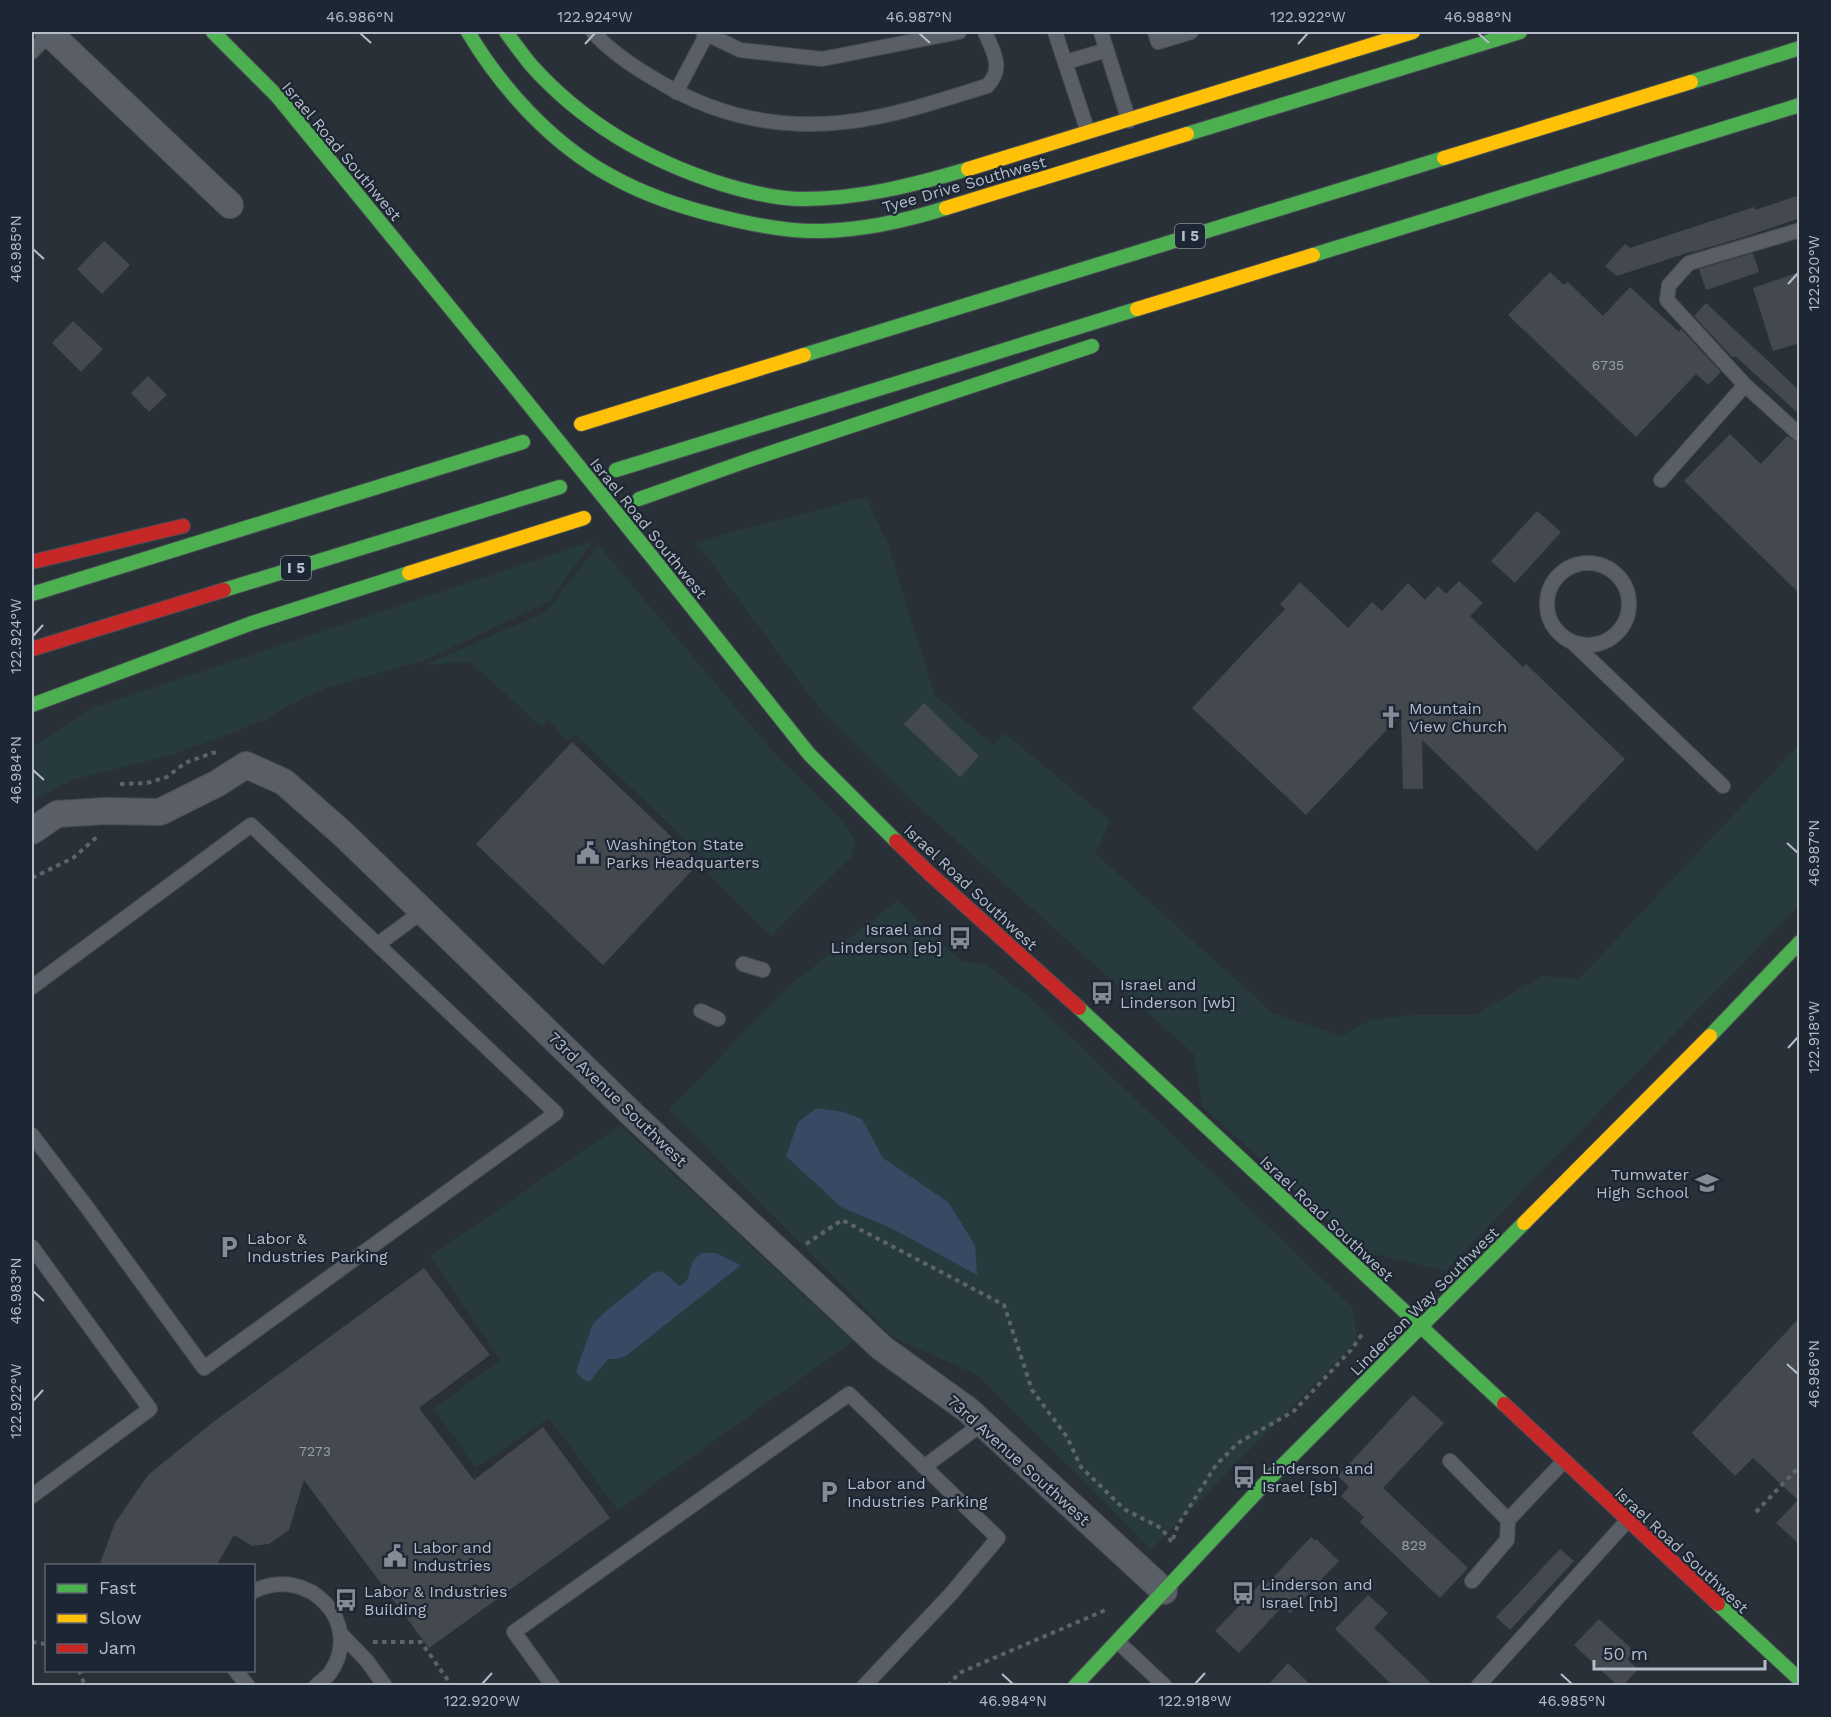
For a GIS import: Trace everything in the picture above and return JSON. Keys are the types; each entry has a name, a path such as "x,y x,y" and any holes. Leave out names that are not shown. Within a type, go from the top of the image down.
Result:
{"main road":[{"name":"Israel Road Southwest","path":"213,32 277,96 505,375 809,754 929,873 1035,967 1563,1462 1800,1680"},
{"name":"Tyee Drive Southwest","path":"468,32 475,45 512,93 557,138 609,175 653,195 749,224 809,231 850,229 901,222 1093,147 1413,32"},
{"name":"Tyee Drive Southwest","path":"506,32 533,67 606,130 654,158 706,180 751,192 800,199 855,196 1093,147 1133,134 1520,32"},
{"name":"I 5","path":"581,424 1800,48"},
{"path":"616,470 1800,105"},
{"path":"1253,288 1360,242"},
{"path":"639,499 882,414 969,388 1104,342"},
{"path":"32,594 523,442"},
{"path":"274,504 471,458"},
{"name":"I 5","path":"32,649 560,487"},
{"path":"32,705 252,623 584,518"},
{"path":"32,561 194,523"},
{"name":"Linderson Way Southwest","path":"1075,1686 1268,1480 1688,1058 1800,942"}],"street":[{"path":"49,32 230,205"},
{"name":"73rd Avenue Southwest","path":"32,831 57,814 106,811 160,812 218,783 246,765 284,782 343,834 642,1123 875,1342 968,1410 1164,1591"}],"lane":[{"path":"32,52 49,32"},
{"path":"593,32 641,71 676,92 724,112 777,124 832,124 877,117 987,86 996,78 998,66 986,32"},
{"path":"676,92 706,32 740,50 822,59 959,32"},
{"path":"1055,32 1093,147"},
{"path":"1101,32 1133,134"},
{"path":"1155,32 1158,42 1191,32"},
{"path":"1066,62 1107,50"},
{"path":"1800,230 1689,263 1669,285 1667,300 1745,385 1800,435"},
{"path":"1661,480 1745,385"},
{"path":"1571,641 1585,644 1600,643 1616,634 1625,622 1629,602 1623,582 1612,570 1603,565 1579,564 1562,572 1551,586 1547,608 1556,629 1723,786"},
{"path":"32,987 251,825 556,1113 204,1368 32,1135"},
{"path":"378,944 423,911"},
{"path":"743,964 763,970"},
{"path":"701,1011 718,1019"},
{"path":"32,1247 150,1409 32,1496"},
{"path":"553,1686 514,1632 849,1394 998,1538 950,1595 864,1686"},
{"path":"924,1467 983,1423"},
{"path":"1450,1461 1508,1520"},
{"path":"1472,1581 1507,1540 1508,1520 1563,1462"},
{"path":"1478,1686 1627,1521"},
{"path":"255,1591 267,1585 286,1583 310,1590 325,1602 333,1614 340,1633 367,1661 385,1686"},
{"path":"316,1686 330,1673 338,1655 340,1633"},
{"path":"1117,1641 1165,1686"},
{"path":"236,1672 248,1686"}],"path":[{"path":"120,784 147,783 167,777 185,763 212,753 222,752"},
{"path":"32,878 73,858 103,832"},
{"path":"801,1247 842,1220 1004,1305 1032,1390 1067,1437 1081,1467 1124,1509 1161,1528 1172,1543 1178,1525 1216,1465 1239,1443 1294,1411 1364,1333"},
{"path":"1756,1512 1800,1466"},
{"path":"948,1686 959,1672 1115,1606"},
{"path":"352,1646 363,1641 421,1642 452,1686"},
{"path":"79,1672 85,1686"}],"green space":[{"path":"866,497 888,545 934,694 993,745 1005,733 1110,821 1095,853 1273,1013 1341,1036 1371,1020 1412,1015 1475,1015 1542,976 1579,979 1799,745 1799,905 1445,1271 1362,1251 1203,1107 1194,1054 909,798 820,709 696,542"},
{"path":"593,541 548,602 423,661 332,686 301,699 265,720 172,755 72,780 32,801 32,747 93,708"},
{"path":"598,545 775,754 842,820 855,839 852,856 771,936 709,874 711,864 576,735 566,740 549,720 541,726 470,662 425,665 546,612"},
{"path":"898,900 960,960 987,966 1027,995 1353,1308 1357,1341 1151,1550 978,1375 894,1338 669,1110 789,986"},
{"path":"620,1125 853,1341 618,1510 549,1418 475,1468 434,1408 501,1360 431,1256"}],"water":[{"path":"817,1108 843,1112 862,1119 883,1158 948,1202 975,1245 977,1275 893,1229 841,1207 786,1156 798,1122"},
{"path":"701,1253 716,1253 741,1265 626,1356 608,1359 589,1382 582,1379 576,1371 593,1324 653,1273 662,1271 679,1286 683,1284 688,1278 694,1260"}],"building":[{"path":"1800,195 1800,218 1617,276 1605,266 1625,244 1630,248 1754,207 1755,210"},
{"path":"104,241 130,265 102,294 77,269"},
{"path":"1753,253 1759,272 1706,290 1699,269"},
{"path":"1550,272 1564,285 1568,282 1603,316 1630,287 1679,332 1681,329 1721,372 1708,385 1696,374 1636,437 1508,315"},
{"path":"1800,272 1800,343 1773,351 1753,288"},
{"path":"1706,303 1800,391 1800,415 1735,356 1733,358 1694,316"},
{"path":"73,321 103,349 81,372 52,343"},
{"path":"148,376 167,395 149,412 131,393"},
{"path":"1730,434 1761,464 1787,436 1800,444 1800,594 1684,481"},
{"path":"1537,511 1561,532 1515,583 1491,561"},
{"name":"Mountain View Church","path":"1459,581 1483,603 1470,616 1523,667 1526,664 1625,759 1537,851 1422,740 1423,789 1403,789 1401,715 1306,815 1192,708 1285,609 1280,604 1300,582 1348,628 1372,602 1382,611 1408,583 1425,600 1438,586 1446,594"},
{"path":"924,703 979,756 960,777 904,724"},
{"name":"Washington State Parks Headquarters","path":"572,742 699,863 603,965 476,844"},
{"path":"424,1268 490,1355 419,1408 474,1480 543,1427 610,1518 429,1648 304,1480 289,1530 269,1544 252,1546 234,1535 217,1564 100,1564 115,1523 148,1475 212,1423"},
{"path":"1800,1317 1800,1545 1776,1523 1798,1500 1753,1458 1735,1476 1692,1433"},
{"path":"1413,1395 1444,1423 1383,1488 1468,1568 1440,1598 1360,1522 1364,1517 1341,1496 1349,1487 1338,1476"},
{"path":"1311,1537 1339,1561 1290,1613 1283,1606 1239,1653 1215,1631 1261,1583 1265,1586"},
{"path":"1560,1549 1574,1561 1510,1630 1496,1617"},
{"path":"1368,1595 1388,1613 1374,1628 1434,1686 1393,1686 1335,1629"},
{"path":"1599,1619 1634,1651 1627,1659 1638,1669 1623,1686 1618,1686 1574,1645"},
{"path":"1288,1663 1312,1686 1267,1686"}],"traffic: fast":[{"path":"213,32 277,96 505,375"},
{"path":"468,32 496,74 549,131 589,163 637,189 665,200 746,223 809,231 869,227 946,208"},
{"path":"506,32 531,65 551,86 595,122 669,164 732,187 782,198 845,197 886,190 968,169"},
{"path":"1187,134 1520,32"},
{"path":"1691,82 1800,48"},
{"path":"1313,255 1800,105"},
{"path":"804,355 1444,158"},
{"path":"616,470 1137,309"},
{"path":"639,499 1092,346"},
{"path":"505,375 648,552"},
{"path":"32,594 523,442"},
{"path":"224,590 560,487"},
{"path":"648,552 809,754 896,841"},
{"path":"32,705 252,623 409,573"},
{"path":"1710,1036 1800,942"},
{"path":"1079,1008 1504,1404"},
{"path":"1075,1686 1268,1480 1524,1223"},
{"path":"1718,1604 1800,1680"}],"traffic: slow":[{"path":"968,169 1413,32"},
{"path":"1444,158 1691,82"},
{"path":"946,208 1187,134"},
{"path":"1137,309 1313,255"},
{"path":"581,424 804,355"},
{"path":"409,573 584,518"},
{"path":"1524,1223 1710,1036"}],"traffic: jam":[{"path":"32,562 183,526"},
{"path":"32,649 224,590"},
{"path":"896,841 1079,1008"},
{"path":"1504,1404 1718,1604"}],"place":[{"name":"Mountain View Church","path":"1391,717"},
{"name":"Washington State Parks Headquarters","path":"588,853"},
{"name":"Israel and Linderson [eb]","path":"960,938"},
{"name":"Israel and Linderson [wb]","path":"1102,993"},
{"name":"Tumwater High School","path":"1707,1183"},
{"name":"Labor & Industries Parking","path":"229,1247"},
{"name":"Linderson and Israel [sb]","path":"1244,1477"},
{"name":"Labor and Industries Parking","path":"829,1492"},
{"name":"Labor and Industries","path":"395,1556"},
{"name":"Linderson and Israel [nb]","path":"1243,1593"},
{"name":"Labor & Industries Building","path":"346,1600"}]}
